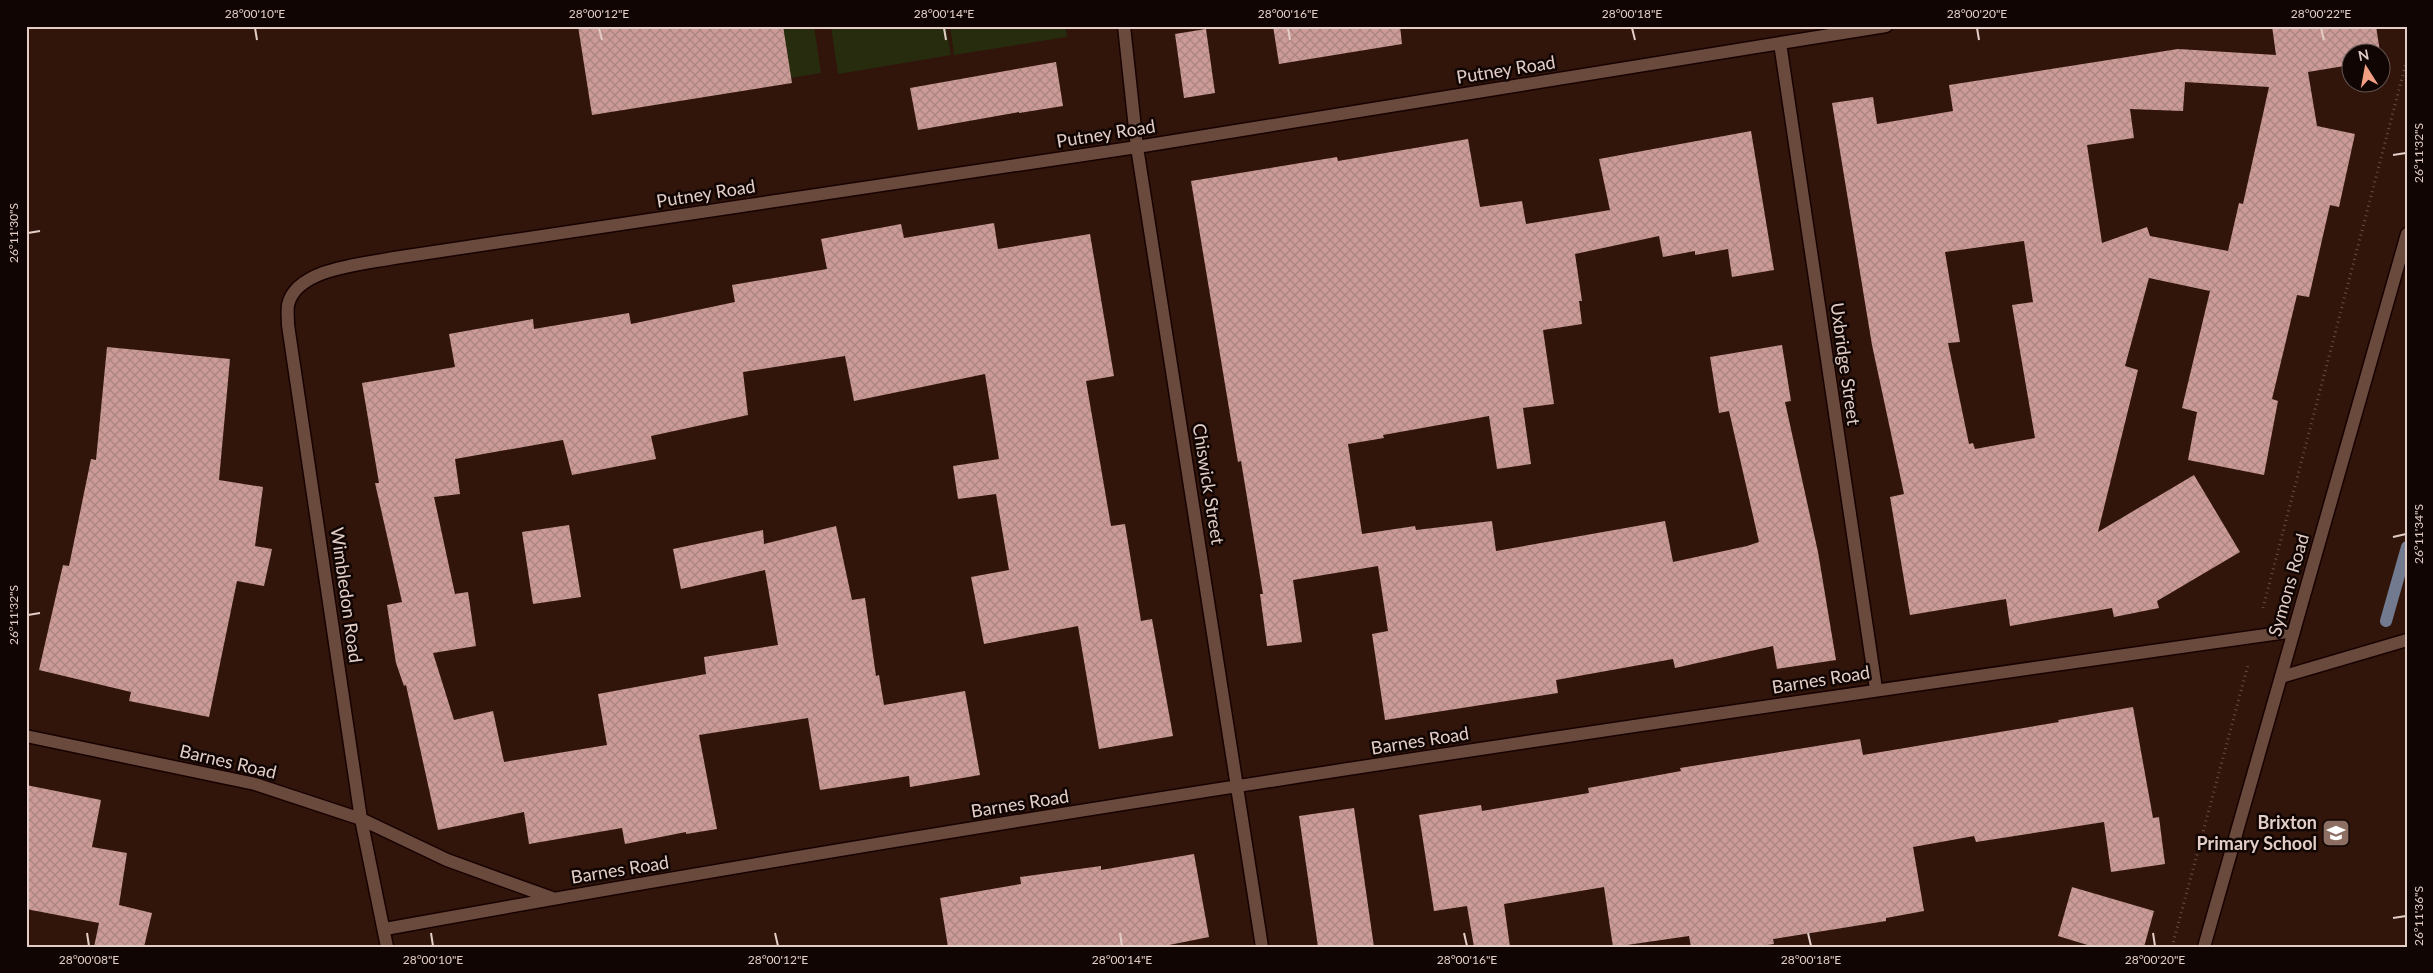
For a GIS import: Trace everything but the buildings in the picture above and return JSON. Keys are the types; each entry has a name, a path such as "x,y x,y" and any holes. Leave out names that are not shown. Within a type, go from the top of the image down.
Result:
{"street":[{"name":"Chiswick Street","path":"1124,26 1138,147 1262,947"},
{"name":"Putney Road","path":"331,270 414,255 1138,147 1886,26"},
{"name":"Uxbridge Street","path":"1780,43 1876,689"},
{"name":"Symons Road","path":"2204,947 2407,234"},
{"name":"Wimbledon Road","path":"331,270 311,278 297,288 288,304 288,325 361,819 385,929 387,947"},
{"name":"Barnes Road","path":"385,929 554,898 1238,786 1876,689 2294,631"},
{"path":"2281,677 2407,640"},
{"name":"Barnes Road","path":"26,736 255,784 361,819 447,860 554,898"}],"path":[{"path":"2172,947 2407,59"}],"green space":[{"path":"698,26 814,26 821,73 709,91"},
{"path":"831,26 946,26 951,55 838,74"},
{"path":"950,26 1065,26 1067,37 954,55"}],"waterway":[{"path":"2386,621 2407,547"}],"place":[{"name":"Brixton Primary School","path":"2336,833"}]}
